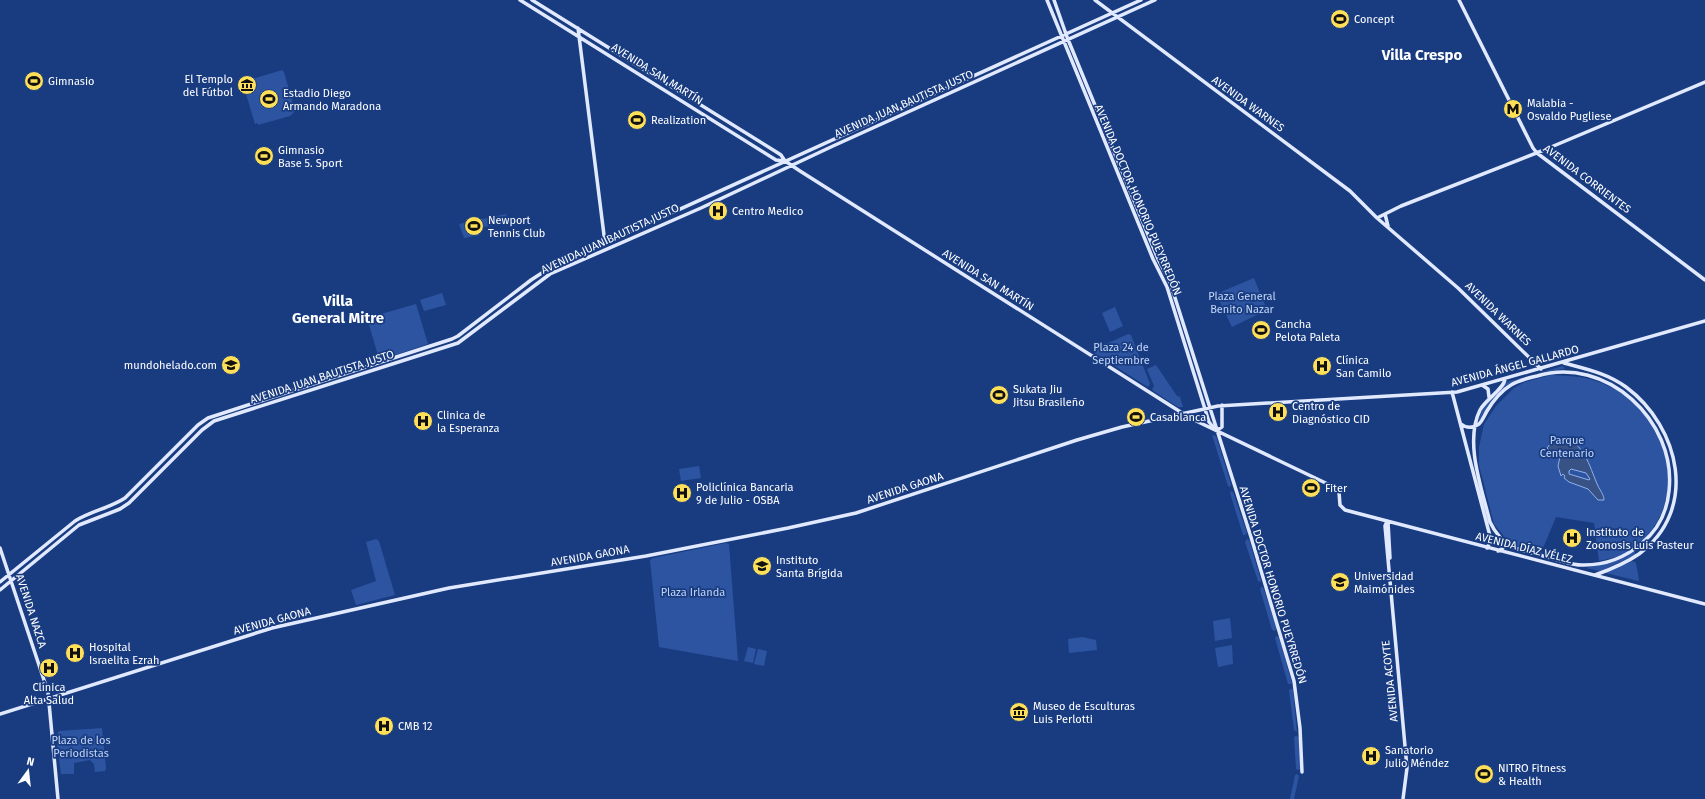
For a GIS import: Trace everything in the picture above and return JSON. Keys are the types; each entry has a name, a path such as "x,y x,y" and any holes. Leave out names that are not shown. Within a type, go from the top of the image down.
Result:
{"main road":[{"name":"AVENIDA SAN MARTÍN","path":"520,0 776,160 791,165 1182,413"},
{"name":"AVENIDA SAN MARTÍN","path":"532,0 781,155 785,162"},
{"name":"AVENIDA DOCTOR HONORIO PUEYRREDÓN","path":"1046,0 1054,19 1064,35"},
{"name":"AVENIDA DOCTOR HONORIO PUEYRREDÓN","path":"1054,0 1064,35 1153,259 1166,283 1209,422 1216,430"},
{"name":"AVENIDA WARNES","path":"1095,0 1350,192 1377,218 1388,226 1474,303 1541,369"},
{"name":"AVENIDA JUAN BAUTISTA JUSTO","path":"0,582 78,519 116,504 125,498 198,425 208,418 452,339 540,273 1141,0"},
{"name":"AVENIDA JUAN BAUTISTA JUSTO","path":"0,590 79,525 120,509 129,503 210,424 458,343 550,274 701,208 791,165 1155,0"},
{"name":"AVENIDA CORRIENTES","path":"1459,0 1533,148 1537,153 1705,280"},
{"path":"1054,19 1056,16 1059,17"},
{"path":"578,28 605,243"},
{"name":"AVENIDA DOCTOR HONORIO PUEYRREDÓN","path":"1066,40 1158,259 1170,282 1251,537 1294,681 1300,728 1302,772"},
{"path":"1377,218 1401,206 1537,153 1705,82"},
{"path":"1385,214 1388,226"},
{"name":"AVENIDA ÁNGEL GALLARDO","path":"1205,408 1222,405 1452,392 1563,363 1705,321"},
{"path":"1563,363 1567,371"},
{"path":"1563,363 1597,371 1626,387 1637,396 1652,412 1662,426 1672,453 1675,473 1676,491 1668,519 1655,538 1632,559 1594,575"},
{"path":"1462,424 1467,427 1476,426 1481,422 1497,398 1514,383 1547,373 1567,371 1605,381 1632,399 1644,411 1658,433 1667,454 1669,465 1669,492 1662,519 1651,535 1629,553 1617,559 1585,565 1580,567 1578,571"},
{"path":"1594,377 1597,376 1597,371"},
{"path":"1605,381 1605,377 1607,376"},
{"path":"1497,551 1503,548 1504,540 1493,528 1490,522 1475,461 1474,435 1476,419 1479,412 1488,398 1503,385 1505,379"},
{"path":"1482,385 1489,390 1488,398"},
{"path":"1452,392 1462,424 1491,540"},
{"path":"1182,413 1216,430 1222,427 1222,405"},
{"path":"1171,406 1174,410 1173,415"},
{"name":"AVENIDA GAONA","path":"0,714 272,628 449,588 646,556 859,512 1077,440 1122,427 1205,408"},
{"name":"AVENIDA DÍAZ VÉLEZ","path":"1216,430 1329,485 1339,492 1340,505 1345,510 1497,551 1705,604"},
{"name":"AVENIDA ACOYTE","path":"1387,521 1394,630 1407,768 1403,799"},
{"path":"1487,548 1491,540 1496,536 1504,540"},
{"name":"AVENIDA DÍAZ VÉLEZ","path":"1504,540 1512,548 1576,565 1585,565"},
{"name":"AVENIDA NAZCA","path":"0,548 49,699 58,799"},
{"path":"1524,551 1528,558"}],"green space":[{"name":"Estadio Diego Armando Maradona","path":"282,70 284,72 295,111 290,116 258,125 258,123 255,124 243,84 245,84 246,81"},
{"name":"Newport Tennis Club","path":"506,214 508,222 479,228 480,235 464,238 459,224"},
{"name":"Plaza General Benito Nazar","path":"1254,278 1267,310 1232,327 1216,294"},
{"path":"442,293 446,305 424,311 420,300"},
{"path":"416,304 428,344 381,360 379,359 367,318"},
{"path":"1115,307 1123,326 1110,332 1102,313"},
{"name":"Plaza 24 de Septiembre","path":"1128,334 1131,335 1150,384 1148,387 1094,353 1095,349"},
{"path":"1156,365 1177,396 1180,397 1183,407 1178,407 1152,390 1154,386 1147,369"},
{"path":"1563,366 1565,369 1534,374"},
{"name":"Parque Centenario","path":"1551,375 1585,378 1600,382 1616,390 1636,405 1652,424 1663,446 1668,470 1667,494 1660,517 1646,537 1619,556 1599,561 1594,523 1556,517 1541,553 1511,545 1494,524 1479,465 1479,447 1484,424 1496,406 1514,388 1525,382"},
{"path":"1528,376 1507,386 1478,421 1484,406 1507,382"},
{"path":"1212,435 1216,436 1231,484 1230,487 1228,486"},
{"path":"699,466 701,478 681,481 679,469"},
{"path":"1231,491 1233,492 1247,533 1245,535 1243,535 1230,493"},
{"path":"376,539 379,541 395,595 356,605 351,590 376,581 366,542"},
{"path":"1247,539 1249,540 1261,580 1260,582 1258,581 1245,542"},
{"name":"Plaza Irlanda","path":"726,543 729,544 738,661 659,647 650,560 653,558"},
{"path":"1635,552 1635,555 1603,570 1600,571 1586,568 1616,561"},
{"path":"1633,561 1636,563 1638,581 1606,573 1606,572"},
{"path":"1263,587 1277,628 1275,631 1272,630 1260,589"},
{"path":"1230,618 1232,638 1215,641 1213,621"},
{"path":"1276,636 1279,637 1292,683 1290,684 1288,684 1275,638"},
{"path":"1082,637 1096,640 1097,650 1069,653 1068,639"},
{"path":"1232,645 1233,664 1218,667 1215,648"},
{"path":"748,647 756,649 753,663 744,661"},
{"path":"758,649 767,651 764,666 754,664"},
{"path":"1293,689 1297,732 1294,730 1289,690"},
{"name":"Plaza de los Periodistas","path":"102,728 106,768 105,771 95,772 94,764 90,760 74,763 74,774 61,774 56,736 59,731"},
{"path":"1294,737 1299,737 1299,770 1296,769"},
{"path":"1297,774 1299,776 1294,799 1290,799 1295,775"}],"shaded area":[{"path":"1567,440 1583,452 1603,494 1604,500 1598,500 1588,489 1569,482 1564,478 1565,476 1563,474 1561,476 1558,466 1561,452 1556,450 1550,451 1547,448 1552,442","holes":["1571,469 1586,473 1590,479 1589,480 1569,474 1569,471"]}],"place":[{"name":"Concept","path":"1340,19"},
{"name":"Gimnasio","path":"34,81"},
{"name":"El Templo del Fútbol","path":"247,85"},
{"name":"Estadio Diego Armando Maradona","path":"269,99"},
{"name":"Malabia - Osvaldo Pugliese","path":"1513,109"},
{"name":"Realization","path":"637,120"},
{"name":"Gimnasio Base 5. Sport","path":"264,156"},
{"name":"Centro Medico","path":"718,211"},
{"name":"Newport Tennis Club","path":"474,226"},
{"name":"Cancha Pelota Paleta","path":"1261,330"},
{"name":"mundohelado.com","path":"231,365"},
{"name":"Clínica San Camilo","path":"1322,366"},
{"name":"Sukata Jiu Jitsu Brasileño","path":"999,395"},
{"name":"Centro de Diagnóstico CID","path":"1278,412"},
{"name":"Casablanca","path":"1136,417"},
{"name":"Clinica de la Esperanza","path":"423,421"},
{"name":"Fiter","path":"1311,488"},
{"name":"Policlínica Bancaria 9 de Julio - OSBA","path":"682,493"},
{"name":"Instituto de Zoonosis Luis Pasteur","path":"1572,538"},
{"name":"Instituto Santa Brígida","path":"762,566"},
{"name":"Universidad Maimónides","path":"1340,582"},
{"name":"Hospital Israelita Ezrah","path":"75,653"},
{"name":"Clínica Alta Salud","path":"49,668"},
{"name":"Museo de Esculturas Luis Perlotti","path":"1019,712"},
{"name":"CMB 12","path":"384,726"},
{"name":"Sanatorio Julio Méndez","path":"1371,756"},
{"name":"NITRO Fitness & Health","path":"1484,774"}],"district":[{"name":"Villa Crespo","path":"1422,55"},
{"name":"Villa General Mitre","path":"338,310"}]}
